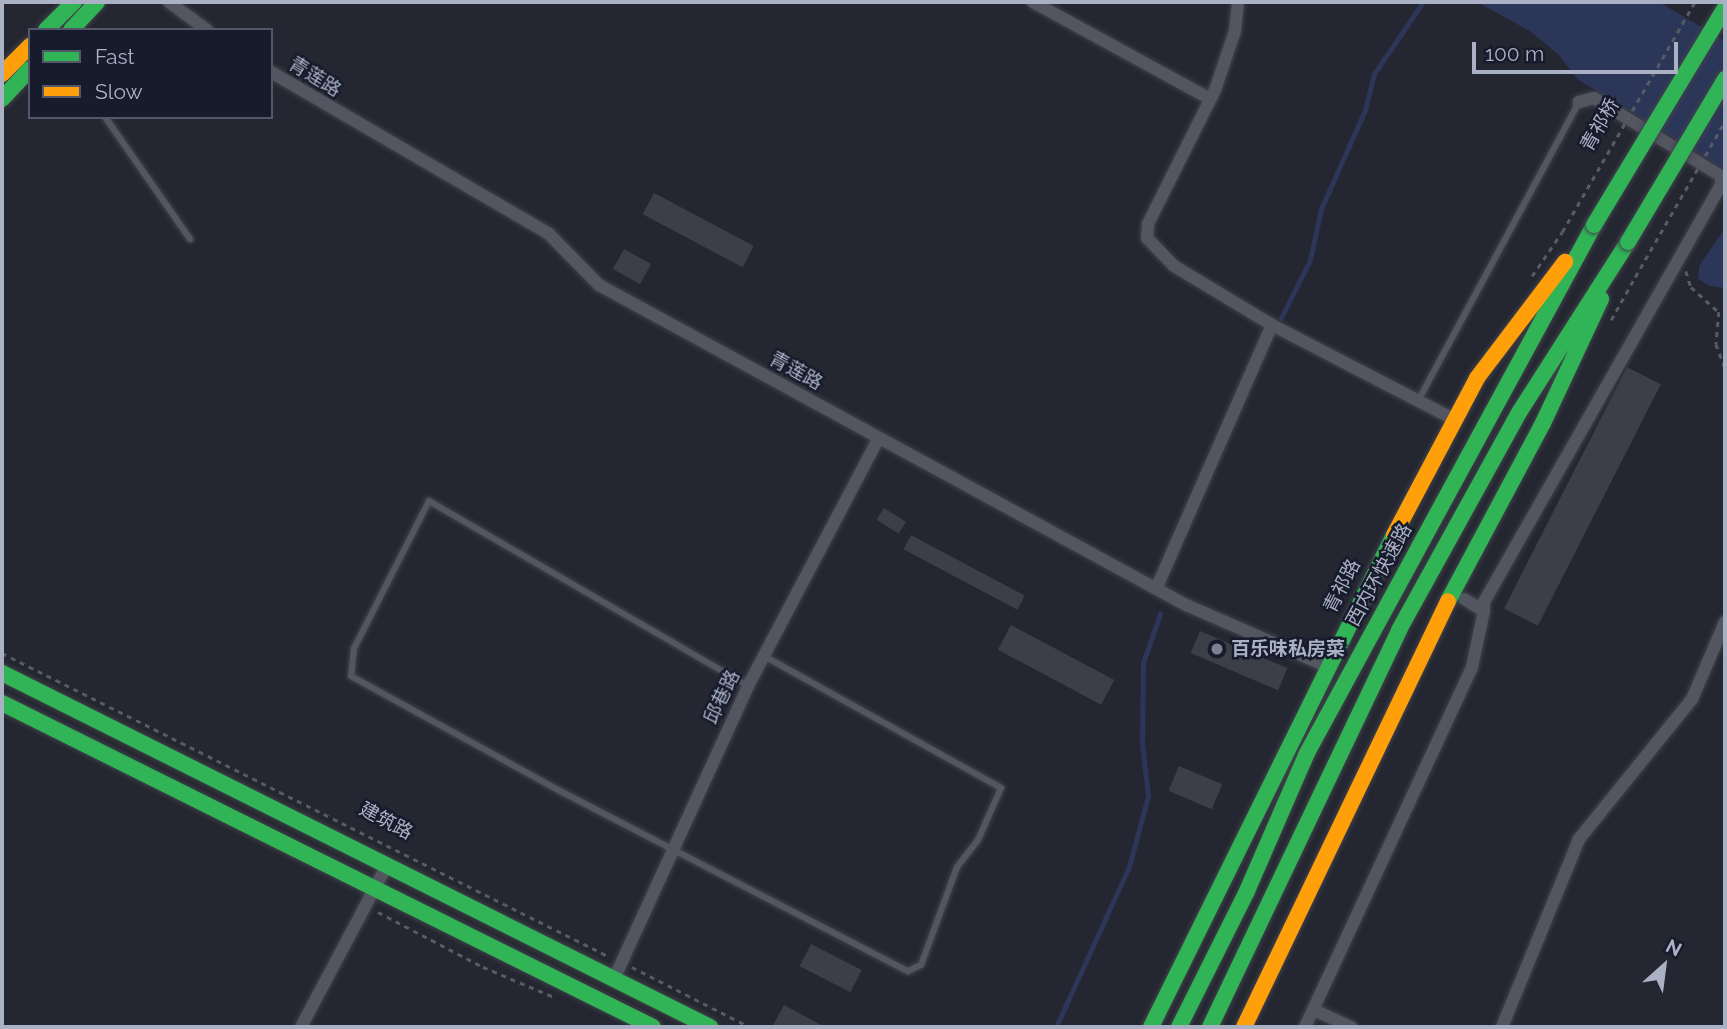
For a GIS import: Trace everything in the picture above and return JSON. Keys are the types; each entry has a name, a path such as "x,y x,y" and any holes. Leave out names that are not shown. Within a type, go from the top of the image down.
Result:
{"main road":[{"path":"48,28 74,2"},
{"path":"73,28 97,2"},
{"path":"1594,225 1725,8"},
{"path":"2,74 28,48"},
{"path":"2,99 28,71"},
{"path":"1210,1027 1399,629 1520,411 1628,242 1725,79"},
{"name":"青祁路","path":"1151,1027 1326,666 1452,419 1477,378 1594,225"},
{"name":"西内环快速路","path":"1179,1027 1247,891 1307,753 1594,225"},
{"path":"1244,1027 1301,915 1426,643 1543,423 1628,242"},
{"name":"建筑路","path":"2,673 710,1027"},
{"path":"2,703 653,1027"}],"street":[{"path":"169,2 204,28"},
{"path":"1033,2 1210,99"},
{"path":"1238,2 1236,32 1210,99 1149,224 1147,238 1174,266 1272,325 1452,419"},
{"name":"青莲路","path":"273,73 549,234 599,285 1186,605 1326,666"},
{"path":"1305,1027 1472,667 1484,602 1721,184 1721,176 1594,98 1579,102"},
{"path":"1156,589 1272,325"},
{"name":"邱巷路","path":"614,979 748,686 879,439"},
{"path":"1464,599 1484,611"},
{"path":"1502,1027 1579,839 1692,699 1725,622"},
{"path":"302,1027 387,865"},
{"path":"1314,1010 1351,1027"}],"lane":[{"path":"1418,401 1579,102"},
{"path":"106,119 190,239"},
{"path":"748,686 429,501 355,649 351,676 672,849 908,971 921,965 957,867 978,840 1001,789 764,656"}],"path":[{"name":"青祁桥","path":"1562,232 1695,2"},
{"path":"1635,277 1725,121"},
{"path":"1682,254 1691,287 1719,312 1716,344 1725,368"},
{"name":"建筑路","path":"2,653 750,1027"}],"water":[{"path":"1477,2 1659,2 1725,41 1725,170 1577,79 1559,55 1530,31"},
{"path":"1725,228 1725,288 1710,286 1698,279 1699,266"}],"building":[{"path":"654,193 754,246 743,267 643,214"},
{"path":"624,249 651,264 640,284 613,269"},
{"path":"1627,367 1661,384 1538,626 1504,608"},
{"path":"884,508 906,522 899,534 877,520"},
{"path":"911,535 1025,596 1017,610 903,549"},
{"path":"1011,625 1114,680 1101,705 998,650"},
{"path":"1200,631 1287,668 1278,690 1191,653"},
{"path":"1179,766 1222,784 1212,809 1168,791"},
{"path":"811,944 862,970 850,992 800,966"},
{"path":"784,1005 825,1027 772,1027"}],"waterway":[{"path":"1281,318 1310,260 1321,209 1365,110 1374,74 1423,2"},
{"path":"1056,1027 1129,867 1148,796 1142,743 1143,663 1160,614"}],"traffic: fast":[{"path":"48,28 74,2"},
{"path":"73,28 97,2"},
{"path":"1594,225 1725,8"},
{"path":"2,99 28,71"},
{"path":"1628,242 1725,79"},
{"path":"1179,1027 1247,891 1307,753 1594,225"},
{"path":"1210,1027 1399,630 1520,411 1628,242"},
{"path":"1448,601 1543,423 1601,299"},
{"path":"1151,1027 1394,535"},
{"path":"2,673 710,1027"},
{"path":"2,703 653,1027"}],"traffic: slow":[{"path":"2,74 28,48"},
{"path":"1394,535 1477,378 1565,262"},
{"path":"1244,1027 1448,601"}],"place":[{"name":"百乐味私房菜","path":"1217,649"}]}
